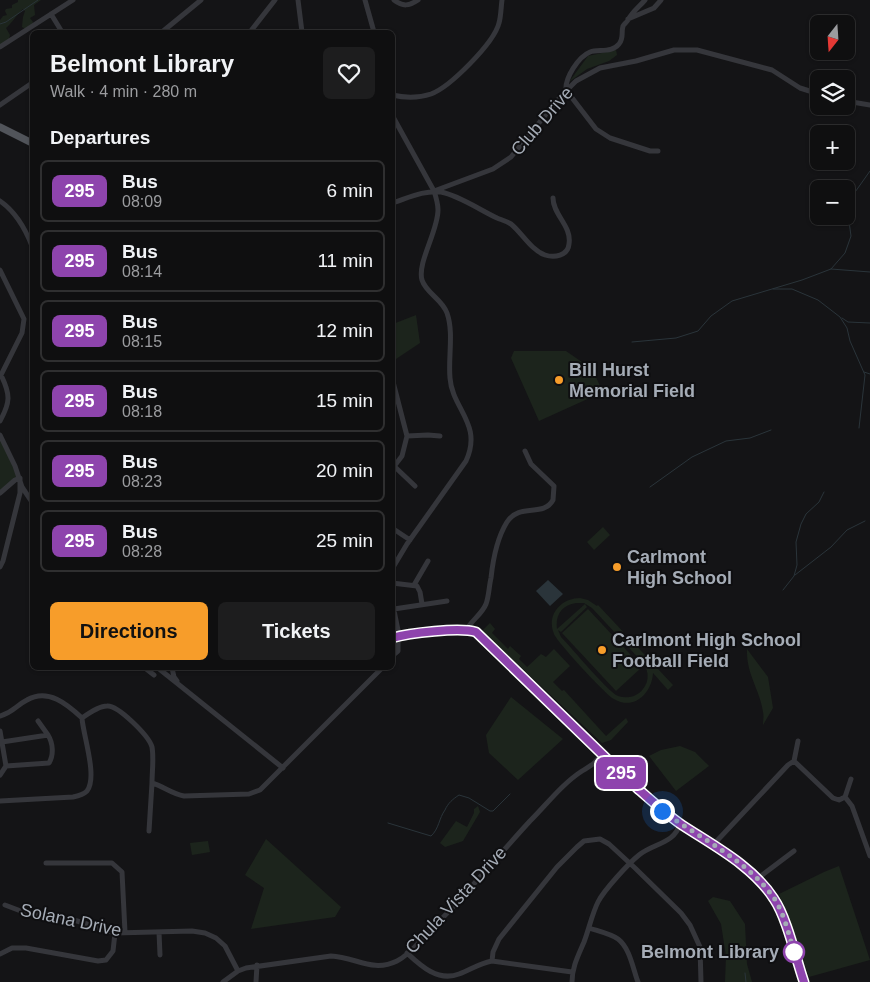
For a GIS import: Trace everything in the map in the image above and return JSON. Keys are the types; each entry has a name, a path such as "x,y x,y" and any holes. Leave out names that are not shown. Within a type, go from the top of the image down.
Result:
{"main road":[{"path":"0,127 30,141"},
{"path":"395,637 468,629 476,632 643,794 680,824 713,845 758,878 775,900 784,920 804,982"}],"street":[{"path":"0,47 73,0"},
{"path":"164,30 201,0"},
{"path":"252,30 274,0"},
{"path":"298,0 302,30"},
{"path":"364,0 373,30"},
{"path":"394,0 402,5 411,5 418,0"},
{"path":"395,95 415,97 430,94 444,86 467,66 489,42 499,24 502,0"},
{"path":"645,0 630,14 623,26 623,36 614,49 589,52 582,57 567,79 566,90 596,129 610,138 650,151 658,151"},
{"path":"628,19 654,8 661,0"},
{"path":"51,14 61,30"},
{"name":"Club Drive","path":"395,203 425,192 434,192 493,169 506,161 566,90 600,68 636,61 674,50 688,49 772,70 800,88 810,91"},
{"path":"0,105 30,84"},
{"path":"855,102 870,105"},
{"path":"395,120 434,192 438,207 438,217 421,272 421,278 424,285 442,303 447,313 450,328 450,382 470,430 471,443 464,463 395,564"},
{"path":"434,192 450,195 507,222 542,254 551,257 567,251 569,243 567,228 554,206 553,198"},
{"path":"0,201 22,224 30,242"},
{"path":"0,270 24,319 22,333 0,374 7,386 8,405 0,421"},
{"path":"395,390 407,436 404,453 395,466"},
{"path":"0,435 22,486 30,499"},
{"path":"407,436 440,436"},
{"path":"468,629 472,621 486,605 495,553 507,522 517,512 542,509 550,505 554,500 554,486 531,464 525,451"},
{"path":"395,469 415,486"},
{"path":"0,493 20,478"},
{"path":"0,567 20,493 20,478"},
{"path":"395,530 410,540"},
{"path":"414,585 428,561"},
{"path":"395,582 414,585 419,590 422,604"},
{"path":"395,609 447,601"},
{"path":"395,614 398,630 395,637 398,651 395,654"},
{"path":"148,670 154,675"},
{"path":"161,670 181,684 283,768"},
{"path":"172,670 174,677 181,684"},
{"path":"152,783 184,796 249,794 260,790 380,670"},
{"path":"0,716 11,713 26,700 38,696 57,698 82,718 92,777 88,790 82,795 0,801"},
{"path":"82,718 106,705 115,707 139,728 150,741 152,749 152,783 149,831"},
{"path":"6,766 49,764 52,750 51,741 38,721"},
{"path":"0,731 2,752 6,766 0,775"},
{"path":"2,742 48,735"},
{"path":"713,845 794,761 798,741"},
{"name":"Chula Vista Drive","path":"222,982 238,971 257,965 331,956 343,957 370,966 384,966 402,959 439,922 549,801 572,779 592,766 599,759 601,753"},
{"path":"794,761 833,798 839,800 845,798"},
{"path":"845,798 851,779"},
{"path":"845,798 852,806 870,856"},
{"path":"572,982 572,972 598,903 605,892 638,856 674,837 680,824"},
{"path":"492,961 499,939 557,868 584,841 600,839 609,844 630,864 681,913 690,925 700,947 701,982"},
{"path":"758,878 794,851"},
{"path":"46,863 112,863 119,868 122,872 124,932"},
{"name":"Solana Drive","path":"5,905 26,913 74,920 115,933 192,931 211,936 225,946 238,971"},
{"path":"589,928 618,939 624,945 638,982"},
{"path":"159,932 160,955"},
{"path":"0,954 12,948 26,948 98,961 106,960 113,951 115,933"},
{"path":"407,954 425,970 435,975 444,976 456,976 484,962 492,961 572,972"},
{"path":"256,982 257,965"}],"shaded area":[{"path":"18,0 41,0 34,5 35,15 30,18 33,22 32,26 26,29 22,27 25,11 23,9 6,28 10,35 9,39 0,46 0,20 3,16 7,15 6,9 12,8 12,5 18,2"},
{"path":"616,50 617,55 609,61 587,69 569,82 588,56"},
{"path":"416,315 420,343 395,360 395,323"},
{"name":"Bill Hurst Memorial Field","path":"514,351 566,351 592,369 603,392 539,421 511,358"},
{"path":"0,437 20,478 0,493"},
{"path":"603,527 610,535 594,550 587,542"},
{"path":"548,580 563,594 550,606 536,591"},
{"path":"580,598 598,605 673,685 668,690 653,673 649,687 641,698 635,701 621,702 609,695 572,657 554,634 552,620 554,614 561,604","holes":["584,603 592,608 644,664 648,677 645,686 638,694 632,697 618,696 598,678 561,637 558,630 561,632 587,607 585,604 557,629 557,619 560,612 571,604"]},
{"name":"Carlmont High School Football Field","path":"588,609 642,667 616,691 562,633"},
{"path":"490,623 495,629 492,633 508,649 510,646 521,656 519,659 527,667 541,654 546,657 554,649 570,666 553,682 562,691 564,690 606,736 626,718 628,722 611,740 602,743 482,631"},
{"path":"747,649 768,677 773,708 763,725 761,704 751,674"},
{"path":"511,697 563,739 518,780 489,753 486,735"},
{"path":"680,746 695,752 709,766 676,791 649,756 661,750"},
{"path":"478,806 480,812 463,841 445,847 440,843 456,821 467,827 474,809"},
{"path":"266,839 341,907 335,917 251,929 264,888 245,875"},
{"path":"208,841 210,852 192,855 190,843"},
{"path":"839,866 870,960 809,977 779,894"},
{"path":"713,897 730,901 745,924 747,964 752,982 725,982 726,956 721,924 708,901"}],"waterway":[{"path":"0,24 6,22 38,0"},
{"path":"632,342 676,338 698,331 711,316 732,301 802,280 831,269 845,253 851,236 848,214 853,195 870,171"},
{"path":"831,269 870,272"},
{"path":"773,289 792,289 818,300 840,317 847,328 850,341 865,375 859,428"},
{"path":"842,318 848,322 870,323"},
{"path":"864,372 870,374"},
{"path":"650,487 692,457 726,441 750,438 771,430"},
{"path":"783,590 794,576 797,565 796,542 801,524 806,514 819,502 824,492"},
{"path":"795,575 831,547 847,530 865,521"},
{"path":"388,823 431,836 448,805 459,795 469,798 493,811 510,794"},
{"path":"745,973 746,982"}],"bus line":[{"name":"295","path":"395,637 448,630 468,629 476,632 662,811 758,878 775,900 784,920 804,982"}],"place":[{"name":"Bill Hurst Memorial Field","path":"559,380"},
{"name":"Carlmont High School","path":"617,567"},
{"name":"Carlmont High School Football Field","path":"602,650"},
{"name":"Belmont Library","path":"794,952"}],"route":[{"path":"662,811 758,878 775,900 784,920 794,952"}]}
